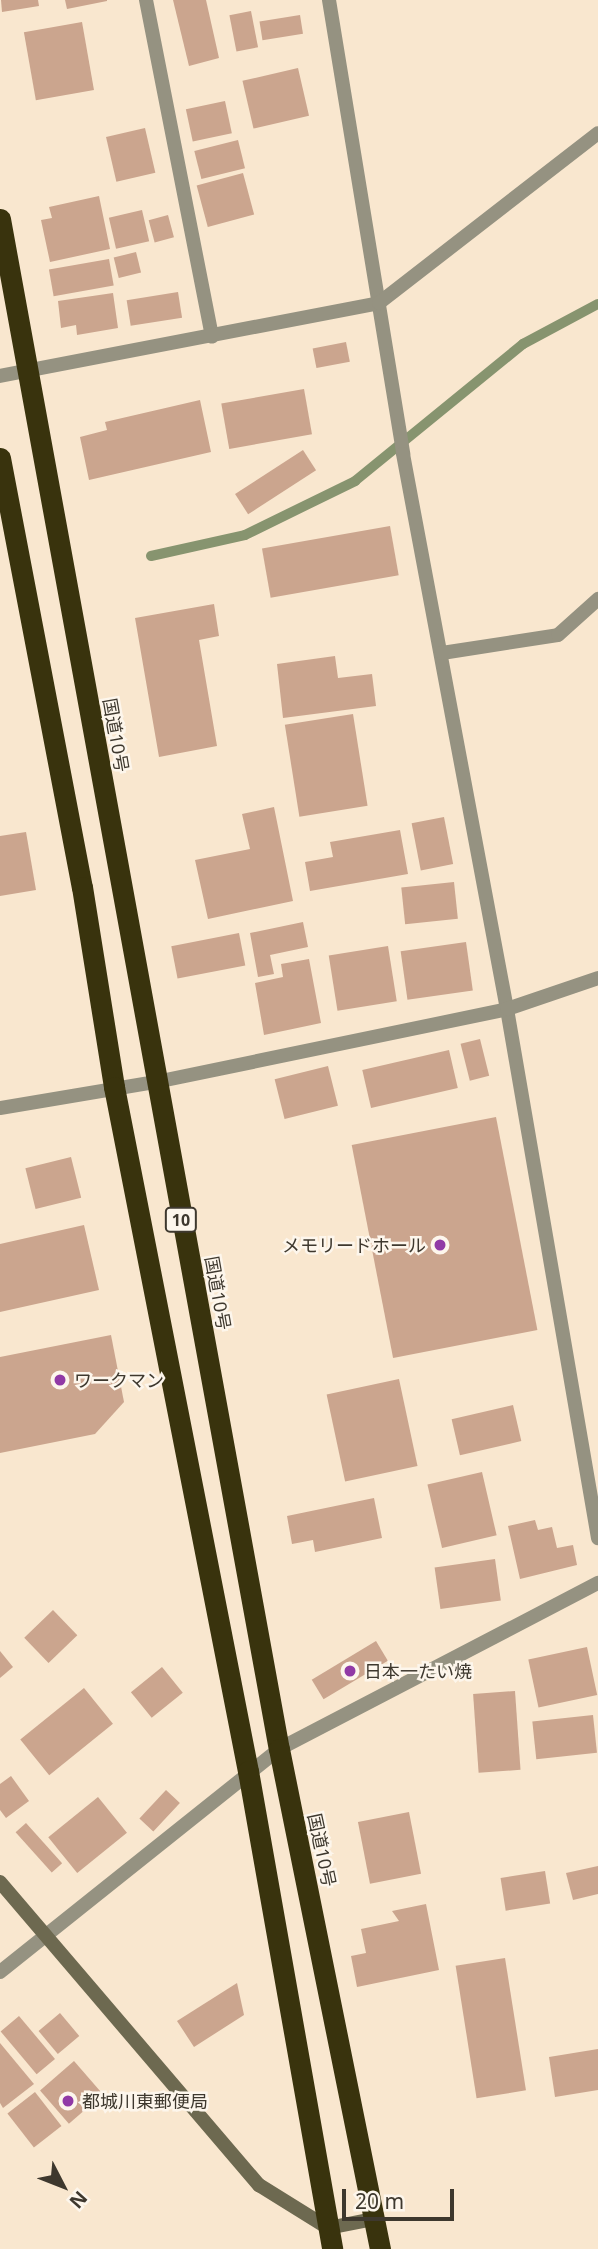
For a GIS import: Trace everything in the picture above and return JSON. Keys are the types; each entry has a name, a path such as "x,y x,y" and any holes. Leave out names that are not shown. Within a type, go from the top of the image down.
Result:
{"highway":[{"name":"国道10号","path":"0,219 279,1749 380,2249"},
{"name":"10","path":"0,458 82,887 114,1087 248,1771 330,2238"}],"street":[{"path":"146,0 212,337"},
{"path":"329,0 394,397 507,1009 598,1538"},
{"path":"0,376 29,368 212,337 379,303 598,133"},
{"path":"442,653 558,635 598,599"},
{"path":"0,1108 156,1082 507,1009 598,978"},
{"path":"0,1972 248,1771 279,1749 598,1583"},
{"path":"0,1882 259,2185 330,2238 374,2219"}],"building":[{"path":"1,0 38,0 39,6 2,12"},
{"path":"65,0 107,0 107,1 67,9"},
{"path":"173,0 206,0 219,58 189,66"},
{"path":"251,11 258,47 236,52 229,15"},
{"path":"300,15 303,34 262,40 260,21"},
{"path":"82,22 94,90 36,100 24,32"},
{"path":"298,68 309,116 253,129 242,81"},
{"path":"225,101 232,133 193,142 186,109"},
{"path":"145,128 155,173 116,182 106,137"},
{"path":"238,140 245,168 201,179 194,151"},
{"path":"243,173 254,215 208,227 197,185"},
{"path":"99,196 110,249 50,262 41,220 52,218 49,207"},
{"path":"142,210 149,241 116,249 109,218"},
{"path":"168,215 174,237 155,242 149,220"},
{"path":"136,252 141,272 119,278 114,258"},
{"path":"109,259 114,286 54,296 49,270"},
{"path":"178,292 182,318 131,326 127,300"},
{"path":"113,293 118,328 77,335 76,325 61,328 58,301"},
{"path":"346,342 350,362 316,368 313,348"},
{"path":"304,389 312,434 229,449 221,404"},
{"path":"200,400 211,452 89,480 80,437 107,430 105,422"},
{"path":"303,450 316,470 248,514 235,494"},
{"path":"390,526 399,575 271,598 262,549"},
{"path":"214,604 219,636 199,640 217,746 159,757 135,618"},
{"path":"335,656 338,678 372,674 376,706 283,718 277,664"},
{"path":"353,714 368,806 299,817 285,725"},
{"path":"274,807 293,901 208,919 195,860 250,849 242,814"},
{"path":"444,817 453,864 421,870 412,823"},
{"path":"400,830 408,874 310,891 305,862 333,857 330,842"},
{"path":"26,832 36,890 0,896 0,836"},
{"path":"454,882 458,919 405,924 401,888"},
{"path":"303,922 308,947 270,955 274,974 258,977 250,933"},
{"path":"239,933 245,965 178,979 171,946"},
{"path":"466,942 473,991 407,1000 401,951"},
{"path":"388,946 397,1001 337,1011 329,955"},
{"path":"309,959 321,1023 264,1035 255,983 283,977 281,964"},
{"path":"480,1039 489,1076 470,1081 461,1044"},
{"path":"449,1050 458,1088 371,1108 362,1070"},
{"path":"328,1066 338,1106 285,1119 275,1079"},
{"path":"496,1117 537,1330 393,1358 352,1145"},
{"path":"71,1157 81,1198 36,1209 25,1168"},
{"path":"84,1225 99,1290 0,1312 0,1244"},
{"name":"ワークマン","path":"111,1335 124,1402 95,1434 0,1453 0,1357"},
{"path":"399,1379 418,1466 345,1481 327,1394"},
{"path":"513,1405 521,1441 460,1455 452,1419"},
{"path":"482,1472 497,1535 442,1548 427,1485"},
{"path":"374,1498 382,1538 315,1552 313,1540 292,1544 287,1516"},
{"path":"535,1520 538,1530 552,1527 557,1548 573,1545 577,1565 520,1579 508,1526"},
{"path":"495,1559 501,1601 440,1609 435,1567"},
{"path":"53,1610 77,1635 49,1663 24,1638"},
{"name":"日本一たい焼","path":"376,1641 388,1661 324,1699 312,1680"},
{"path":"587,1647 597,1695 538,1707 528,1659"},
{"path":"0,1651 13,1667 0,1678"},
{"path":"162,1667 183,1693 152,1718 131,1692"},
{"path":"84,1688 113,1724 49,1775 20,1740"},
{"path":"515,1691 521,1770 479,1773 473,1694"},
{"path":"593,1715 597,1753 536,1759 532,1721"},
{"path":"11,1776 29,1801 6,1818 0,1810 0,1784"},
{"path":"166,1790 180,1803 153,1831 139,1819"},
{"path":"98,1797 127,1833 77,1873 48,1837"},
{"path":"409,1812 421,1874 370,1884 358,1822"},
{"path":"26,1823 62,1863 52,1872 16,1832"},
{"path":"598,1866 598,1894 573,1900 566,1873"},
{"path":"545,1871 550,1904 506,1911 501,1878"},
{"path":"426,1904 439,1970 357,1987 351,1956 366,1953 361,1929 399,1921 392,1911"},
{"path":"505,1958 526,2090 477,2098 456,1966"},
{"path":"237,1983 244,2015 194,2047 177,2021"},
{"path":"60,2013 79,2036 58,2054 39,2031"},
{"path":"19,2016 55,2059 37,2074 1,2031"},
{"path":"0,2043 34,2084 3,2108 0,2103"},
{"path":"598,2049 598,2090 555,2097 549,2057"},
{"path":"74,2061 103,2094 69,2124 40,2091"},
{"path":"35,2092 61,2126 34,2147 7,2114"}],"waterway":[{"path":"151,556 245,535 355,481 523,344 598,304"}],"place":[{"name":"メモリードホール","path":"440,1245"},
{"name":"ワークマン","path":"60,1380"},
{"name":"日本一たい焼","path":"350,1671"},
{"name":"都城川東郵便局","path":"68,2101"}]}
